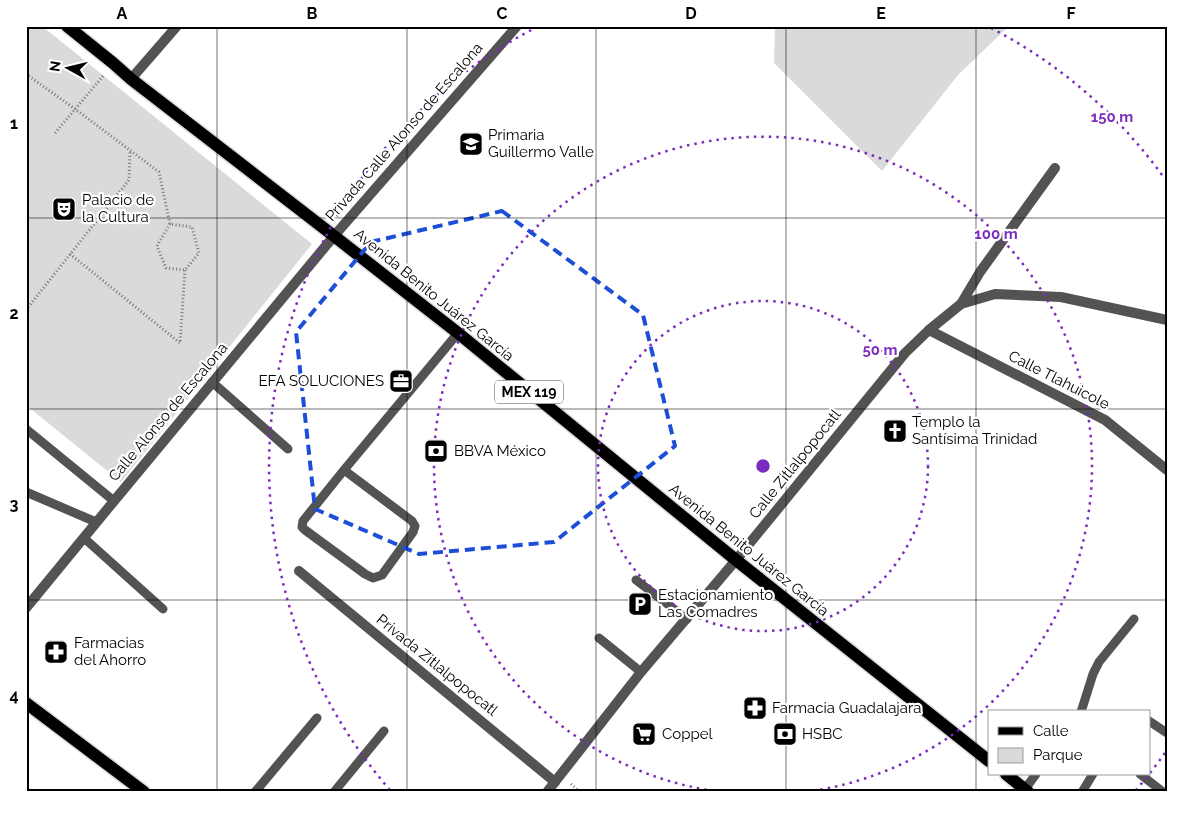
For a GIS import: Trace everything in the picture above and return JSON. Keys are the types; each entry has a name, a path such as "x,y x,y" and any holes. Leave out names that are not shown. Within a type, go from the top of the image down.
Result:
{"main road":[{"name":"Avenida Benito Juárez García","path":"67,26 131,79 458,334 736,560 988,760"},
{"path":"26,703 144,792"},
{"path":"1008,776 1026,790"}],"street":[{"path":"131,79 177,26"},
{"name":"Privada Calle Alonso de Escalona","path":"334,236 517,26"},
{"path":"961,304 980,272 1055,168"},
{"name":"Calle Alonso de Escalona","path":"26,608 334,236"},
{"path":"961,304 995,294 1061,297 1167,320"},
{"name":"Calle Zitlalpopocatl","path":"547,792 641,672 736,560 905,353 928,330 961,304"},
{"name":"Calle Tlahuicole","path":"928,330 1105,420 1167,470"},
{"name":"Privada Zitlalpopocatl","path":"299,571 555,782"}],"lane":[{"path":"344,470 412,521 415,526 413,532 382,575 373,578 302,527 303,521 344,470 458,334"},
{"path":"212,382 288,449"},
{"path":"26,429 114,501"},
{"path":"26,492 96,522"},
{"path":"84,538 163,609"},
{"path":"636,580 687,619"},
{"path":"1082,710 1093,674 1099,662 1134,619"},
{"path":"599,638 641,672"},
{"path":"255,792 317,718"},
{"path":"1150,722 1167,733"},
{"path":"334,792 384,731"},
{"path":"1026,790 1035,776"},
{"path":"1082,792 1092,776"},
{"path":"1143,776 1163,792"}],"path":[{"path":"55,133 114,63"},
{"path":"26,74 159,172 170,224 157,246 166,268 185,270"},
{"path":"26,310 129,180 130,150"},
{"path":"70,254 180,343 185,270 199,253 192,227 170,224"}],"highlighted area":[{"path":"502,211 643,315 675,446 554,542 419,554 315,509 296,332 371,242"}],"green space":[{"path":"26,26 42,26 312,244 121,482 26,405"},
{"path":"775,26 1009,26 958,75 882,171 774,63"}],"place":[{"name":"Primaria Guillermo Valle","path":"471,144"},
{"name":"Palacio de la Cultura","path":"64,209"},
{"name":"EFA SOLUCIONES","path":"401,381"},
{"name":"Templo la Santísima Trinidad","path":"895,431"},
{"name":"BBVA México","path":"436,451"},
{"name":"Estacionamiento Las Comadres","path":"640,604"},
{"name":"Farmacias del Ahorro","path":"56,652"},
{"name":"Farmacia Guadalajara","path":"755,708"},
{"name":"Coppel","path":"644,734"},
{"name":"HSBC","path":"785,734"}]}
